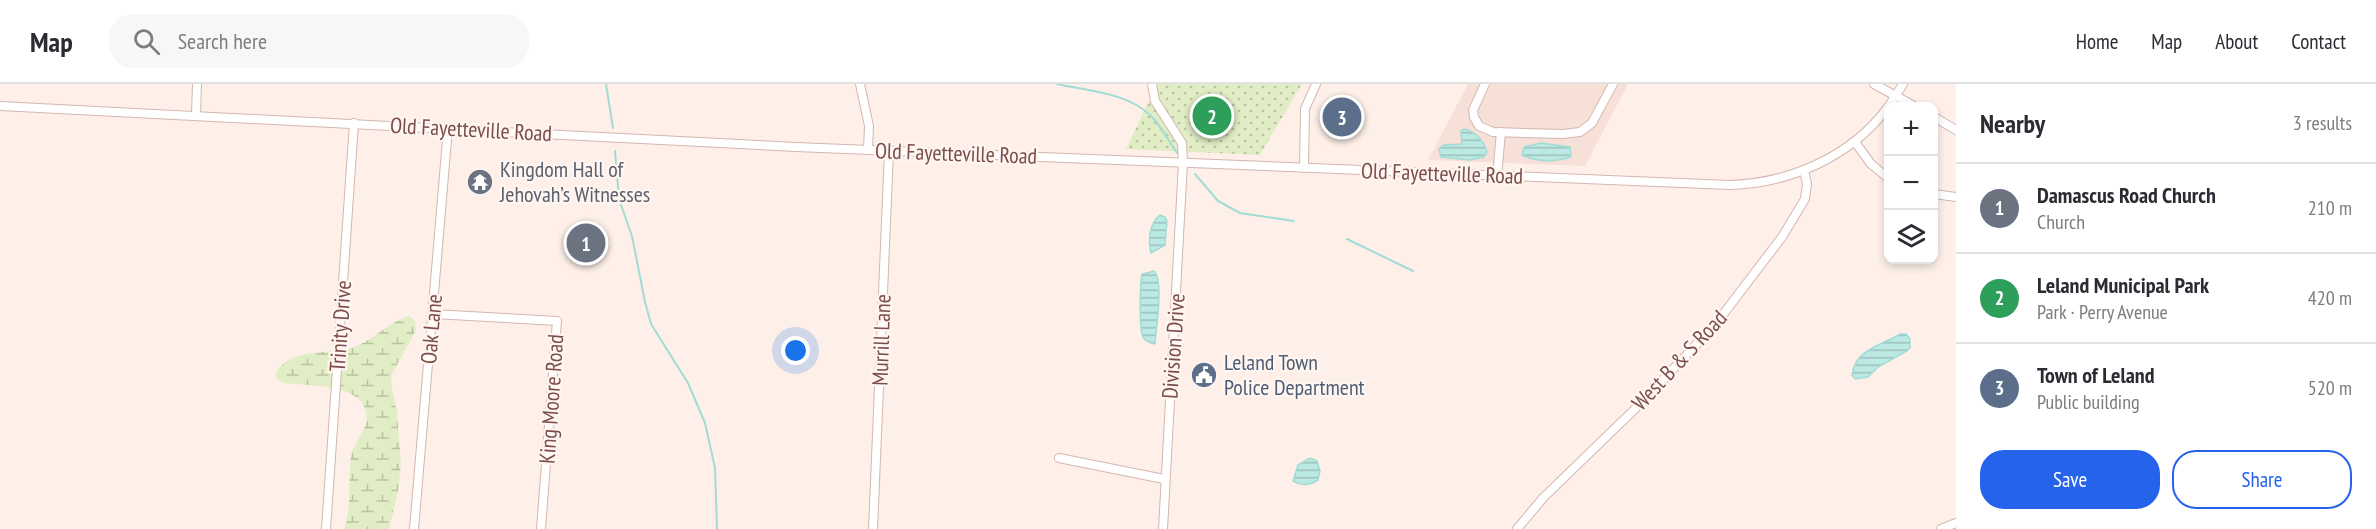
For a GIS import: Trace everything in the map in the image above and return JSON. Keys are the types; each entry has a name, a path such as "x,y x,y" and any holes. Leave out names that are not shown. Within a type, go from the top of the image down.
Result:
{"street":[{"path":"196,115 197,84"},
{"path":"861,84 869,126 868,150"},
{"name":"Division Drive","path":"1152,84 1155,101 1182,143 1184,163 1162,529"},
{"path":"1304,168 1305,109 1316,84"},
{"path":"1485,84 1476,102 1474,117 1479,126 1492,132 1574,134 1592,123 1613,84"},
{"path":"1874,84 1906,102"},
{"name":"Old Fayetteville Road","path":"1892,102 1904,84"},
{"name":"Old Fayetteville Road","path":"0,106 868,150 1741,184 1770,181 1804,171 1854,142 1884,112"},
{"path":"1938,119 1956,130"},
{"name":"Trinity Drive","path":"326,529 354,123"},
{"name":"Oak Lane","path":"414,529 448,128"},
{"path":"1497,176 1502,132"},
{"path":"1854,142 1871,164 1884,175"},
{"name":"Murrill Lane","path":"873,529 890,150"},
{"name":"West B & S Road","path":"1517,529 1543,498 1639,405 1715,325 1782,237 1804,199 1808,184 1804,171"},
{"path":"1938,195 1956,197"},
{"name":"King Moore Road","path":"433,314 557,321 541,529"},
{"path":"1059,458 1164,479"},
{"path":"1941,529 1956,523"}],"shaded area":[{"path":"1468,84 1628,84 1585,166 1428,160"}],"green space":[{"path":"1157,84 1302,84 1260,155 1126,149"},
{"path":"409,316 415,321 416,330 392,374 391,383 397,412 401,464 398,492 389,529 344,529 349,503 351,456 365,426 365,409 360,400 350,393 323,386 285,383 278,380 275,375 281,366 298,356 351,348"}],"water":[{"path":"1464,129 1472,132 1482,141 1487,152 1484,157 1470,160 1441,157 1439,149 1444,145 1462,144 1461,131"},
{"path":"1541,143 1570,147 1571,157 1546,160 1522,155 1524,147"},
{"path":"1160,215 1167,221 1165,245 1151,253 1150,233 1156,218"},
{"path":"1154,271 1159,284 1155,344 1143,337 1140,306 1142,274"},
{"path":"1900,334 1906,334 1910,339 1910,348 1907,351 1878,367 1868,377 1855,379 1852,375 1854,366 1863,354"},
{"path":"1310,458 1317,461 1320,471 1318,480 1306,484 1293,481 1298,465"}],"waterway":[{"path":"606,84 613,128"},
{"path":"1057,84 1119,97 1141,108 1155,120 1178,154"},
{"path":"615,151 619,199 632,236 651,324 688,383 705,423 715,468 717,529"},
{"path":"1195,174 1218,201 1240,213 1294,221"},
{"path":"1347,239 1413,271"}],"place":[{"name":"Leland Municipal Park","path":"1212,116"},
{"name":"Town of Leland","path":"1342,117"},
{"name":"Kingdom Hall of Jehovah’s Witnesses","path":"480,182"},
{"name":"Damascus Road Church","path":"586,243"},
{"name":"Leland Town Police Department","path":"1204,375"}]}
